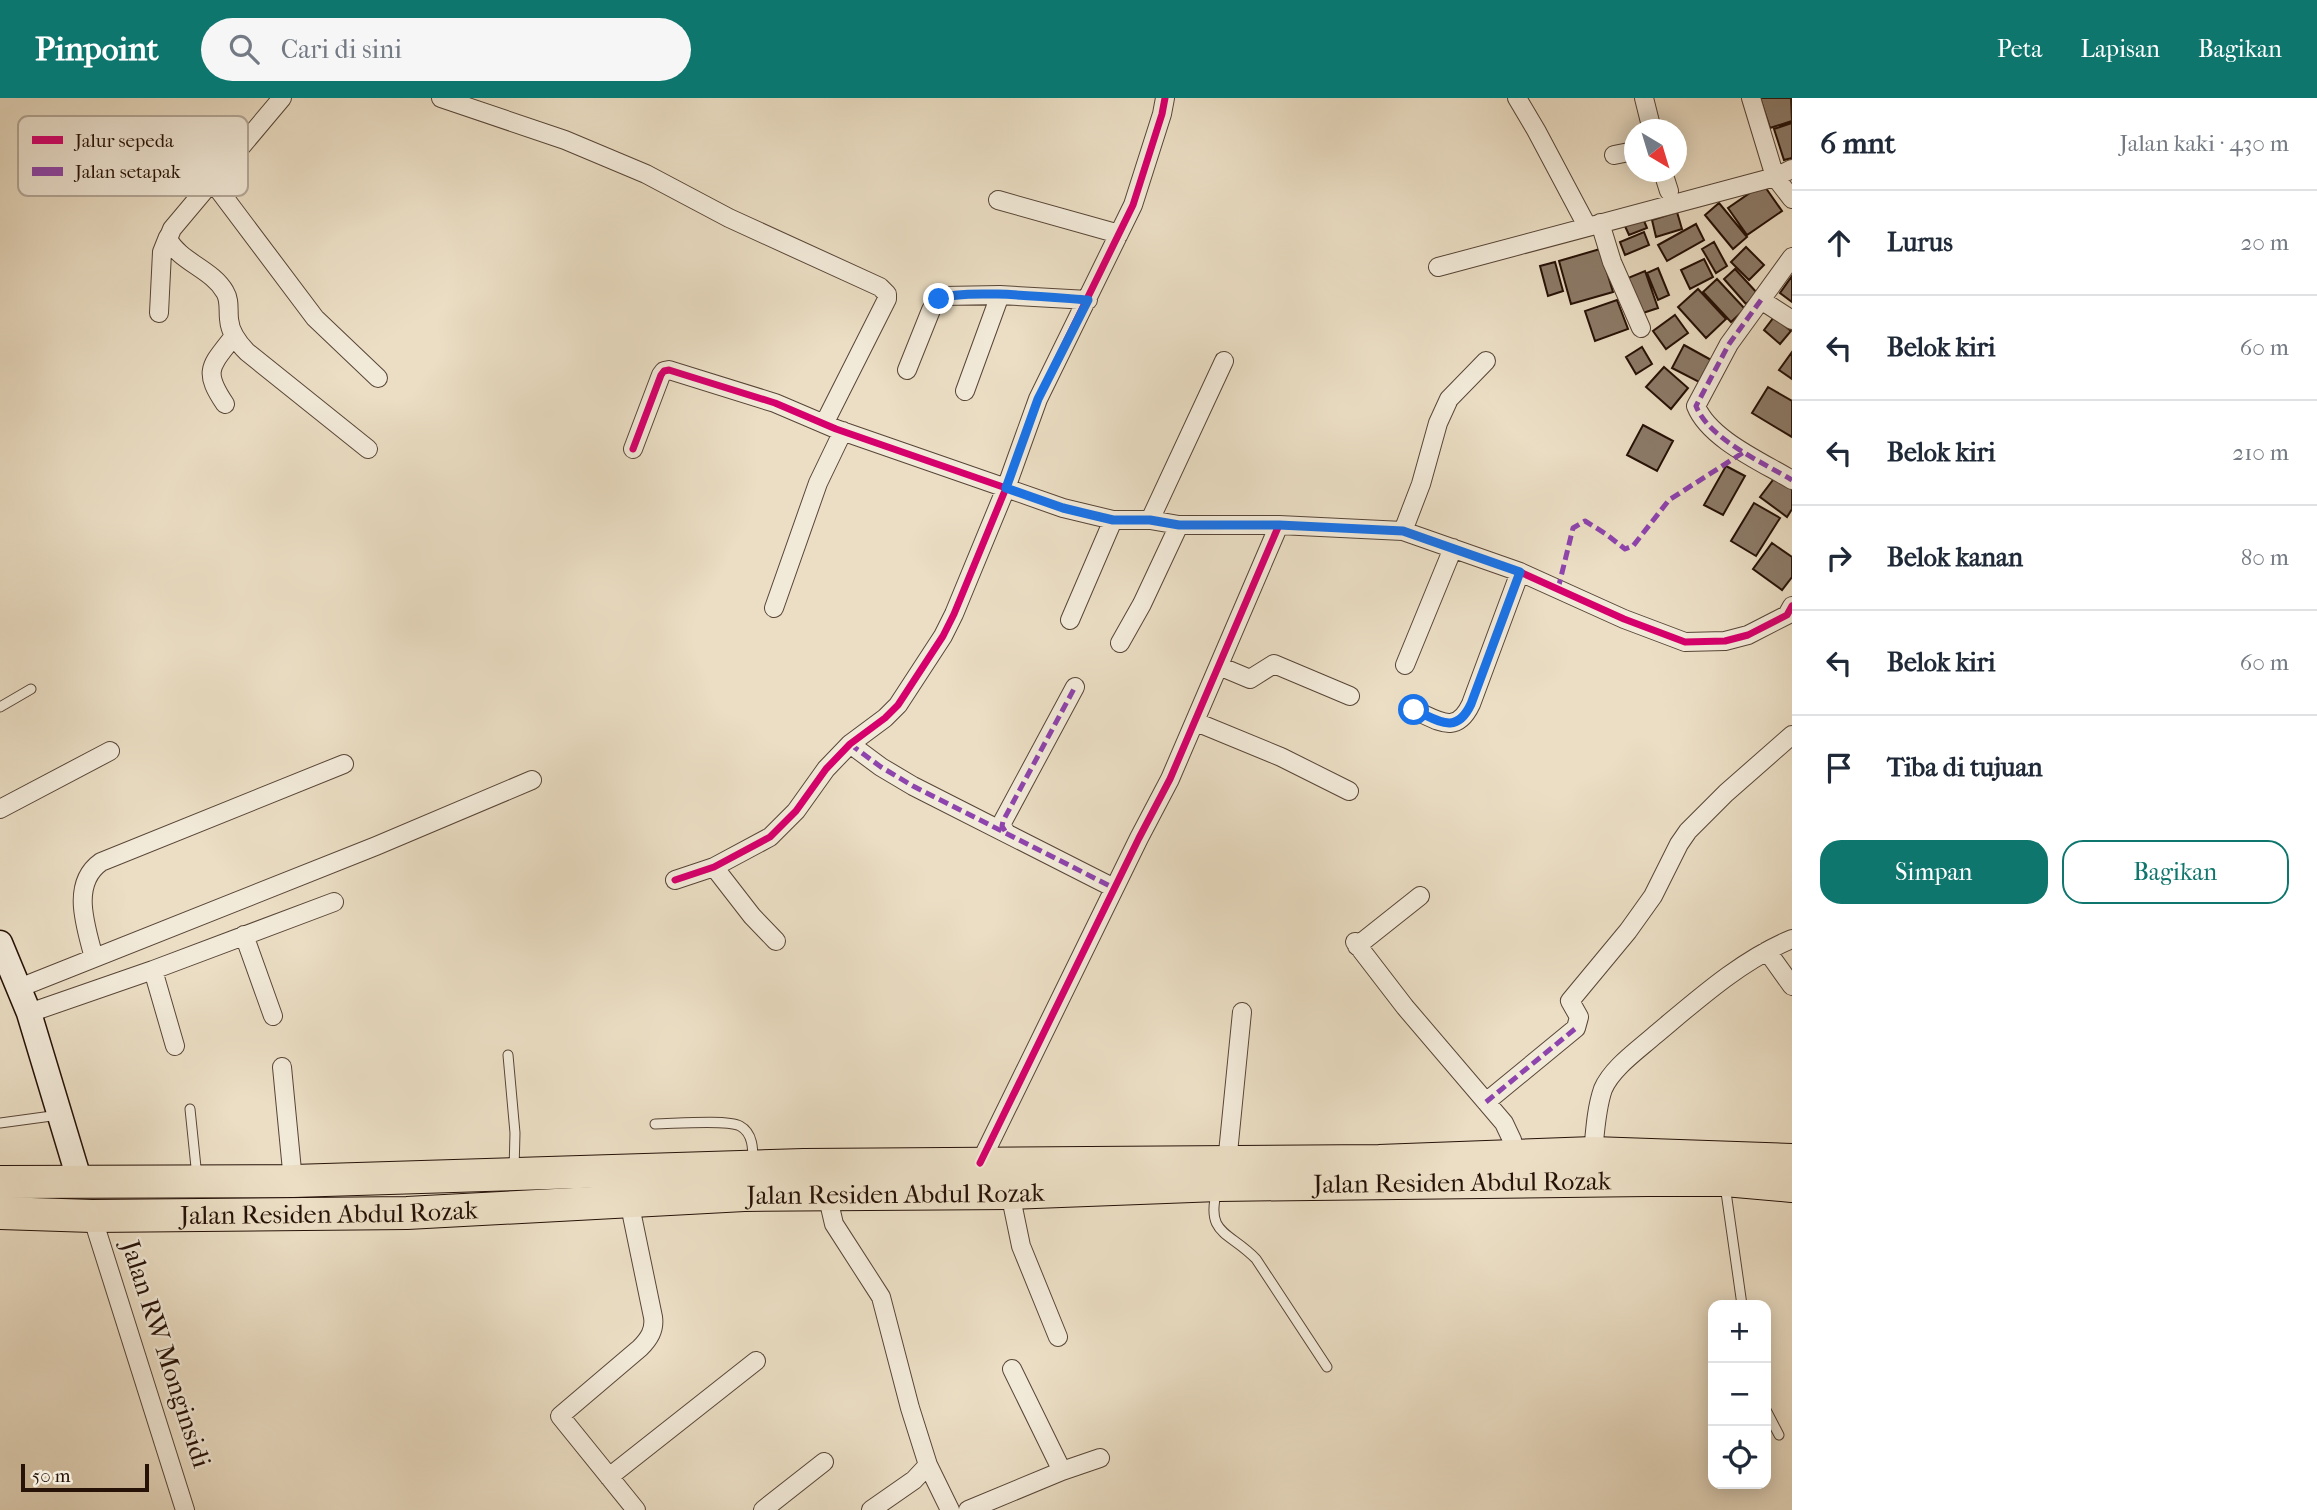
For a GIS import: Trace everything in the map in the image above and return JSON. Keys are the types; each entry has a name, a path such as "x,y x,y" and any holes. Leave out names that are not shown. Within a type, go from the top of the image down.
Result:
{"highway":[{"name":"Jalan Residen Abdul Rozak","path":"0,1213 92,1216 407,1213 744,1195 1010,1193 1379,1161 1516,1155 1593,1153 1792,1160"},
{"name":"Jalan Residen Abdul Rozak","path":"0,1182 293,1181 980,1163 1222,1173 1724,1180 1792,1186"}],"street":[{"path":"248,138 282,98"},
{"path":"441,98 565,141 646,174 729,218 880,287 887,294 832,427 818,483 774,608"},
{"path":"675,880 714,867 770,838 850,744 898,705 943,636 967,586 1038,399 1133,205 1165,98"},
{"path":"1517,98 1594,224 1641,328"},
{"path":"1644,98 1649,119"},
{"path":"1751,98 1775,177 1792,200"},
{"path":"1614,155 1624,153"},
{"path":"1438,267 1775,177 1792,169"},
{"path":"1666,182 1669,191"},
{"path":"159,313 162,253 172,229 200,196"},
{"path":"223,196 315,318 378,377"},
{"path":"998,200 1119,234"},
{"path":"168,237 177,251 215,279 225,291 228,296 229,322 234,336 247,352 368,449"},
{"path":"1792,257 1729,344 1696,405 1706,424 1716,432 1737,448 1792,480"},
{"path":"907,370 931,310 939,299 949,295 1088,300"},
{"path":"964,391 1000,295"},
{"path":"1761,300 1792,320"},
{"path":"225,404 215,389 211,370 234,336"},
{"path":"1150,520 1224,361"},
{"path":"1403,531 1421,484 1438,423 1449,398 1486,361"},
{"path":"633,449 661,375 667,369 775,403 832,427 1063,508 1113,520 1150,520 1179,525 1279,525 1403,531 1520,572 1624,619 1685,642 1704,643 1736,638 1770,625 1790,613"},
{"path":"1070,620 1113,520"},
{"path":"1121,643 1179,525"},
{"path":"980,1163 1170,779 1279,525"},
{"path":"1405,665 1453,548"},
{"path":"1414,710 1447,724 1454,724 1463,718 1471,704 1520,572"},
{"path":"1219,666 1250,679 1274,664 1350,696"},
{"path":"1005,831 1003,821 1075,687"},
{"path":"1196,722 1281,757 1349,790"},
{"path":"1486,1102 1576,1028 1579,1017 1570,1001 1621,941 1653,896 1678,844 1726,793 1792,735"},
{"path":"850,744 913,786 1114,888"},
{"path":"0,809 110,751"},
{"path":"94,958 84,920 83,901 85,883 94,867 344,764"},
{"path":"19,988 376,846 532,779"},
{"path":"714,867 752,916 776,941"},
{"path":"1420,896 1356,944 1405,1007 1504,1123 1513,1140 1516,1155"},
{"path":"29,1013 334,902"},
{"path":"244,935 273,1016"},
{"path":"1593,1153 1595,1127 1604,1088 1619,1068 1739,968 1792,939"},
{"path":"0,943 29,1013 80,1182"},
{"path":"1767,951 1792,986"},
{"path":"153,970 175,1046"},
{"path":"1222,1173 1242,1012"},
{"path":"282,1066 293,1181"},
{"path":"1010,1193 1020,1246 1058,1337"},
{"path":"827,1194 834,1224 884,1305 910,1409 928,1465 950,1510"},
{"path":"629,1201 653,1317 653,1329 640,1348 560,1416 636,1510"},
{"name":"Jalan RW Monginsidi","path":"92,1216 185,1510"},
{"path":"609,1477 756,1361"},
{"path":"1012,1369 1062,1471"},
{"path":"968,1510 1100,1458"},
{"path":"763,1510 824,1462"},
{"path":"871,1510 914,1480 928,1465"}],"lane":[{"path":"0,706 32,689"},
{"path":"508,1055 515,1133 513,1176"},
{"path":"190,1109 197,1181"},
{"path":"0,1123 60,1115"},
{"path":"655,1124 741,1126 751,1139 753,1167"},
{"path":"1222,1173 1212,1207 1214,1220 1226,1235 1256,1259 1327,1367"},
{"path":"1724,1180 1741,1300"},
{"path":"1771,1420 1779,1435"}],"building":[{"path":"1760,98 1791,98 1792,121 1770,128"},
{"path":"1792,123 1792,158 1784,160 1774,129"},
{"path":"1763,184 1782,211 1747,235 1728,208"},
{"path":"1719,203 1747,237 1733,249 1705,215"},
{"path":"1677,212 1682,229 1656,237 1652,220"},
{"path":"1642,216 1647,228 1629,235 1624,224"},
{"path":"1696,224 1704,240 1667,261 1658,245"},
{"path":"1644,232 1649,245 1625,255 1620,242"},
{"path":"1714,242 1727,266 1716,273 1702,249"},
{"path":"1746,247 1764,265 1749,280 1731,262"},
{"path":"1600,249 1613,292 1571,304 1559,261"},
{"path":"1704,259 1713,277 1690,289 1681,270"},
{"path":"1555,262 1563,291 1548,296 1540,266"},
{"path":"1658,268 1669,295 1658,300 1647,273"},
{"path":"1735,269 1758,294 1746,304 1724,279"},
{"path":"1645,271 1658,308 1640,314 1628,278"},
{"path":"1792,276 1792,302 1780,293"},
{"path":"1717,279 1745,309 1731,322 1703,292"},
{"path":"1698,289 1726,319 1706,338 1678,307"},
{"path":"1617,300 1628,329 1595,341 1585,311"},
{"path":"1675,315 1688,333 1666,349 1653,331"},
{"path":"1774,317 1791,331 1780,344 1764,330"},
{"path":"1684,345 1713,361 1701,383 1672,368"},
{"path":"1642,347 1652,364 1636,374 1626,357"},
{"path":"1792,352 1792,379 1779,370"},
{"path":"1664,367 1688,388 1671,409 1646,387"},
{"path":"1768,387 1792,401 1792,437 1752,413"},
{"path":"1643,425 1673,441 1657,471 1627,455"},
{"path":"1726,466 1745,476 1723,515 1704,505"},
{"path":"1776,476 1792,488 1792,509 1787,517 1760,497"},
{"path":"1754,503 1780,518 1756,556 1731,541"},
{"path":"1772,543 1792,557 1792,577 1782,590 1753,569"}],"marked path":[{"path":"1761,300 1729,344 1696,406 1712,429 1724,439 1792,480"},
{"path":"1558,589 1573,528 1585,521 1625,549 1633,546 1669,500 1744,452"},
{"path":"1005,831 1003,821 1075,687"},
{"path":"850,744 913,786 1114,888"},
{"path":"1486,1102 1576,1028"}],"cycle path":[{"path":"1165,98 1133,205 1038,399 1006,488 1063,508 1113,520 1150,520 1179,525 1279,525 1403,531 1520,572 1624,619 1685,642 1725,641 1748,635 1787,615 1792,606"},
{"path":"633,449 661,375 669,370 775,403 836,429 1006,488 954,614 943,636 898,705 850,744 826,769 796,811 770,837 714,867 675,880"},
{"path":"980,1163 1170,779 1279,525"}],"route":[{"path":"939,299 949,295 1000,295 1088,300 1038,399 1006,488 1063,508 1113,520 1150,520 1179,525 1279,525 1403,531 1520,572 1471,704 1463,718 1454,724 1447,724 1414,710"}]}
